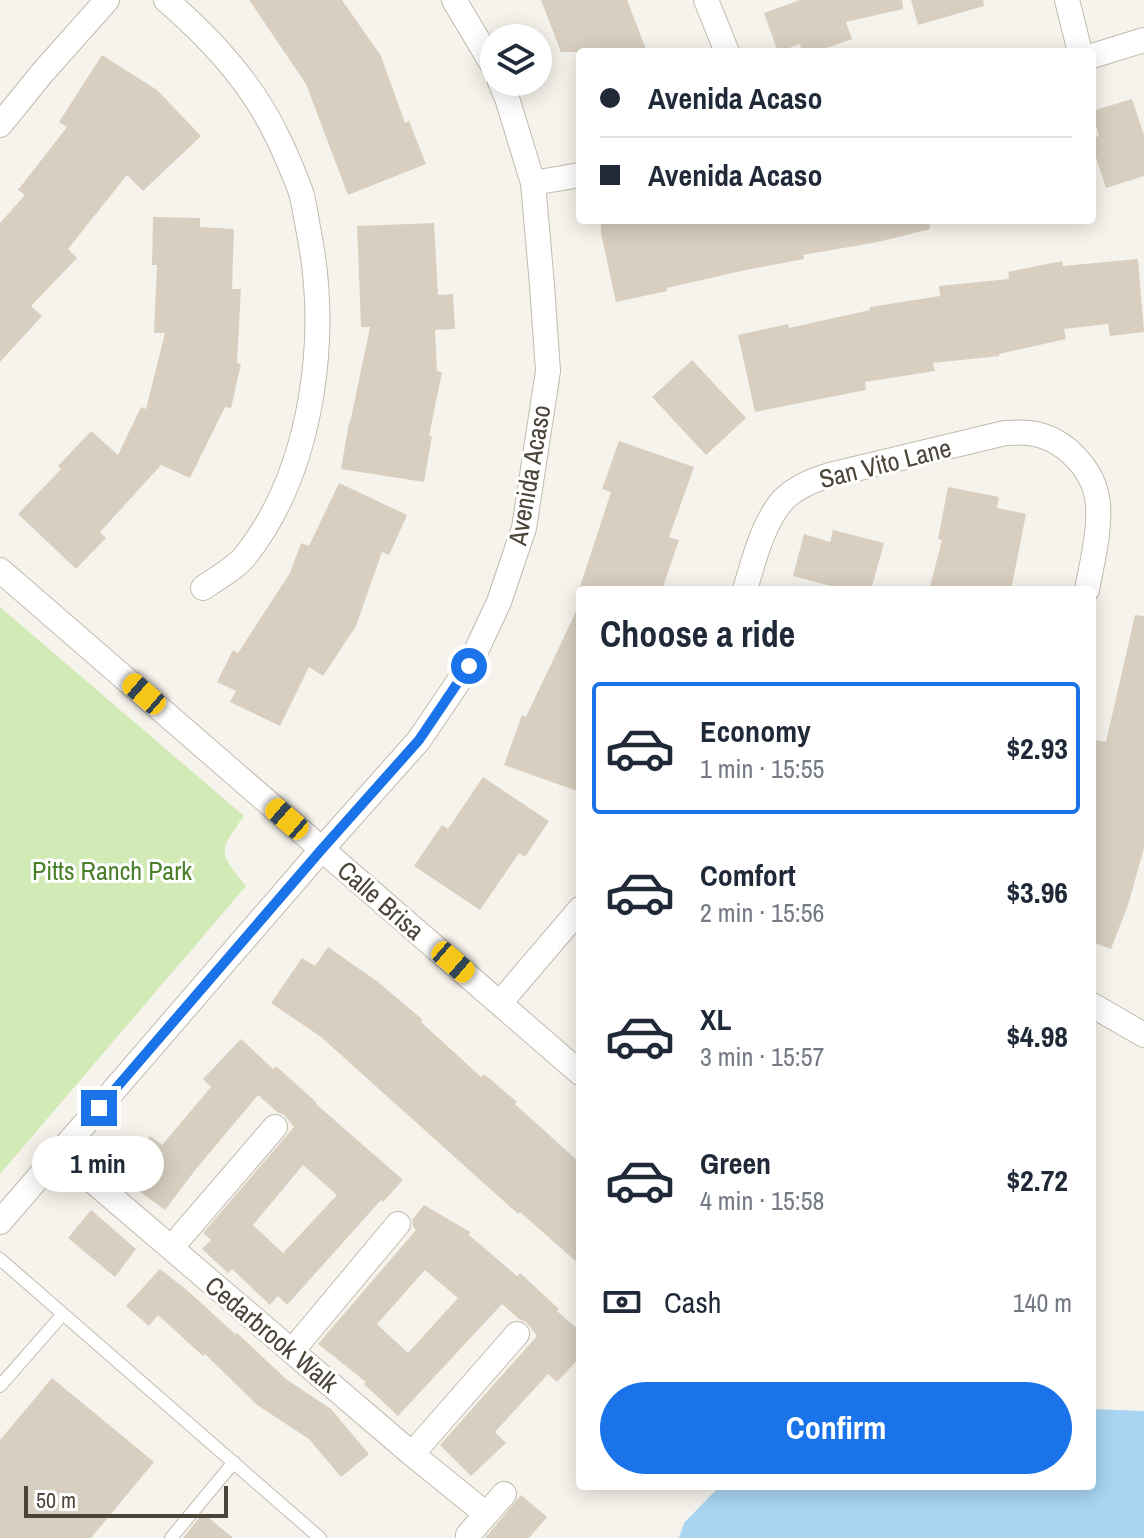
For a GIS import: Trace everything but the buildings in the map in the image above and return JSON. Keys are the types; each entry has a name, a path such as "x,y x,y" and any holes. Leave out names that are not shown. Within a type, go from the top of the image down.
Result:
{"street":[{"path":"0,125 107,0"},
{"path":"166,0 203,33 231,64 277,136 301,193 312,247 317,296 317,345 312,393 301,441 281,501 245,557 203,588"},
{"path":"454,0 480,44"},
{"path":"706,0 725,48"},
{"path":"1067,0 1079,48"},
{"path":"1096,55 1144,40"},
{"name":"Avenida Acaso","path":"0,1222 419,740 469,666 499,602 524,528 548,371 533,183 506,96"},
{"path":"533,183 576,176"},
{"name":"San Vito Lane","path":"746,586 769,520 785,498 807,482 1005,433 1030,433 1062,446 1081,463 1094,485 1098,527 1088,586"},
{"name":"Calle Brisa","path":"0,570 576,1070"},
{"path":"500,1003 576,914"},
{"path":"1096,1007 1144,1035"},
{"path":"171,1248 275,1127"},
{"name":"Cedarbrook Walk","path":"60,1153 486,1514"},
{"path":"292,1351 398,1224"},
{"path":"412,1454 517,1334"},
{"path":"468,1535 504,1494"}],"lane":[{"path":"0,1259 320,1538"},
{"path":"0,1386 63,1314"},
{"path":"171,1538 234,1462"}],"green space":[{"name":"Pitts Ranch Park","path":"0,607 244,816 229,837 225,852 230,866 246,886 0,1174"}],"water":[{"path":"1096,1409 1144,1411 1144,1538 679,1538 684,1523 716,1490 1096,1490"}],"route":[{"path":"99,1108 419,740 469,666"}]}
